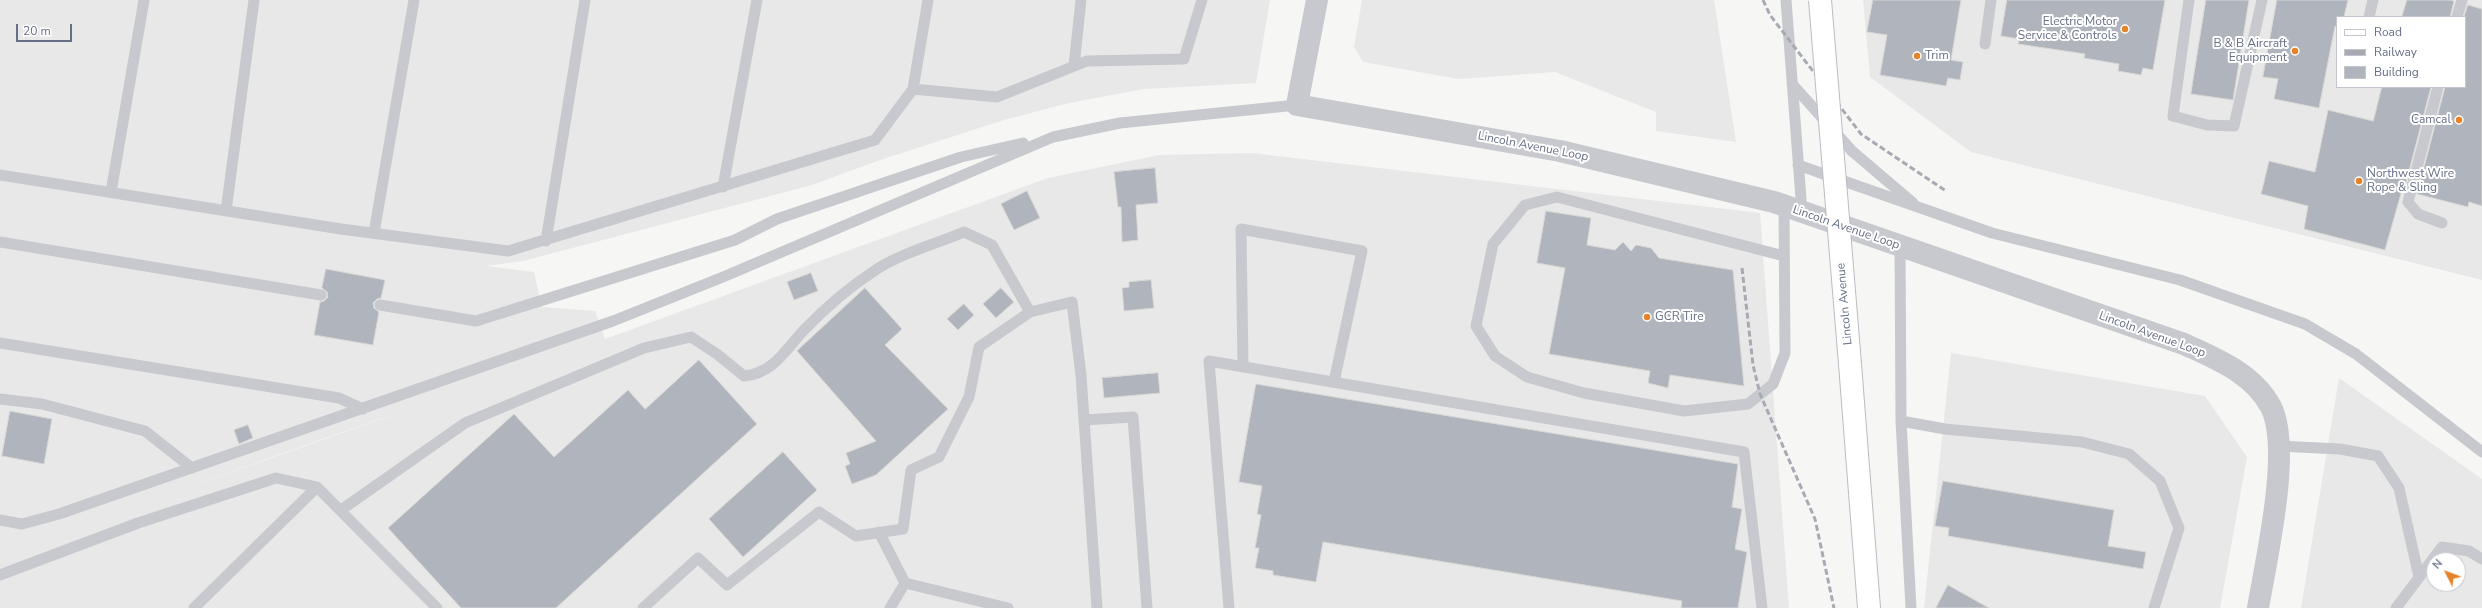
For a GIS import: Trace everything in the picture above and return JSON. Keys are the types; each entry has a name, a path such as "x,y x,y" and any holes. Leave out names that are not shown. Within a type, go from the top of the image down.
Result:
{"street":[{"path":"1297,105 1317,0"},
{"name":"Lincoln Avenue","path":"1820,0 1869,608"},
{"name":"Lincoln Avenue Loop","path":"1297,105 1560,151 1793,209 2184,344 2227,363 2251,382 2271,407 2278,446 2280,465 2258,608"}],"lane":[{"path":"111,192 144,0"},
{"path":"226,211 254,0"},
{"path":"374,234 414,0"},
{"path":"546,241 585,0"},
{"path":"723,187 757,0"},
{"path":"0,175 374,234 508,251 546,241 875,140 913,88 928,0"},
{"path":"1074,66 1081,0"},
{"path":"913,88 997,97 1087,61 1184,59 1202,0"},
{"path":"1784,256 1557,197 1525,205 1493,244 1476,326 1495,356 1527,377 1584,393 1684,412 1748,404 1773,384 1785,353 1784,256 1793,209 1798,165 1786,0"},
{"path":"1985,44 1991,0"},
{"path":"2189,0 2173,116 2207,125 2234,126 2262,0"},
{"path":"2369,16 2373,0"},
{"path":"2457,16 2462,0"},
{"path":"1792,84 1852,151 1918,208"},
{"path":"2438,88 2408,202 2418,214 2442,223"},
{"path":"380,305 476,321 735,240 777,220 961,157 1120,122 1297,105"},
{"path":"0,520 22,524 58,514 363,409 613,320 723,277 1053,137"},
{"path":"1798,165 1992,234 2180,280 2304,324 2356,354 2482,452"},
{"path":"1243,367 1241,229 1362,251 1334,382"},
{"path":"341,510 466,423 644,348 691,337 718,354 744,376 755,376 774,364 820,315 841,296 878,268 964,232 992,245 1030,312"},
{"path":"0,242 321,295"},
{"path":"1900,246 1901,421 1911,608"},
{"path":"643,608 698,558 727,585 819,512 856,536 903,529 912,470 939,457 970,396 979,347 1030,312 1072,302 1084,420 1097,608"},
{"path":"0,344 339,398 363,409"},
{"path":"1229,608 1209,361 1744,452 1762,608"},
{"path":"0,399 42,404 145,431 192,468"},
{"path":"1084,420 1133,417 1148,608"},
{"path":"1901,421 1946,429 2082,442 2129,454 2160,481 2179,528 2154,608"},
{"path":"2278,446 2340,449 2378,456 2399,488 2419,577"},
{"path":"0,575 138,523 276,478 317,487 437,608"},
{"path":"194,608 317,487"},
{"path":"879,532 905,583 1008,608"},
{"path":"2396,608 2442,547 2469,550 2482,559"},
{"path":"890,608 905,583"}],"shaded area":[{"path":"0,0 1270,0 1256,83 1144,89 1069,103 1004,120 880,160 812,185 523,261 486,266 534,272 542,307 595,311 605,339 1048,178 1159,155 1252,153 1760,213 1789,608 0,608","holes":["447,395 322,440 148,501"]},
{"path":"1362,0 1714,0 1736,142 1656,131 1656,112 1555,72 1459,79 1363,62 1354,47"},
{"path":"1863,0 2482,0 2482,280 1971,152 1870,77"},
{"path":"1951,353 2205,396 2247,457 2220,608 1924,608"},
{"path":"2339,378 2482,479 2482,608 2301,608"}],"building":[{"name":"Trim","path":"1873,0 1961,0 1951,60 1963,62 1960,80 1948,78 1946,86 1880,75 1887,35 1867,32"},
{"path":"2007,0 2165,0 2153,70 2143,68 2141,75 2118,71 2119,64 2084,58 2085,54 2018,44 2019,39 2001,36"},
{"path":"2206,0 2249,0 2233,100 2191,94"},
{"name":"B & B Aircraft Equipment","path":"2277,0 2348,0 2344,16 2336,16 2336,26 2319,108 2274,99 2278,79 2263,77"},
{"path":"2407,0 2454,1 2450,16 2402,16"},
{"name":"Camcal","path":"2468,5 2482,9 2482,206 2469,202 2468,207 2417,194 2445,88 2466,88 2466,16 2464,16"},
{"name":"Northwest Wire Rope & Sling","path":"2382,88 2431,88 2404,190 2402,190 2385,250 2304,229 2308,206 2261,194 2269,161 2315,172 2328,110 2373,121"},
{"path":"1155,168 1158,203 1136,205 1138,240 1122,242 1121,207 1118,207 1114,172"},
{"path":"1027,191 1040,218 1014,230 1001,204"},
{"name":"GCR Tire","path":"1546,211 1591,218 1587,245 1615,250 1623,242 1631,251 1636,245 1651,248 1659,258 1733,270 1744,386 1670,375 1668,388 1648,383 1650,371 1549,354 1565,268 1537,263"},
{"path":"326,269 385,280 381,298 377,299 373,303 374,308 379,312 373,345 314,335 320,302 324,301 328,297 327,292 322,288"},
{"path":"811,273 818,291 794,300 787,282"},
{"path":"1151,280 1154,308 1124,311 1122,288 1129,287 1129,282"},
{"path":"865,288 902,329 885,345 948,409 876,475 852,484 845,466 850,464 846,453 876,441 797,351"},
{"path":"1001,288 1014,302 996,318 983,304"},
{"path":"964,304 974,315 958,330 947,319"},
{"path":"699,360 757,424 556,608 461,608 388,528 514,414 554,457 628,390 645,409"},
{"path":"1158,373 1160,393 1104,398 1102,378"},
{"path":"1256,384 1738,464 1732,507 1742,509 1735,549 1747,552 1738,608 1681,608 1682,601 1323,542 1316,582 1273,575 1273,571 1255,568 1259,548 1255,548 1261,515 1257,514 1262,486 1239,482"},
{"path":"10,411 52,419 44,464 2,456"},
{"path":"248,425 253,438 239,444 234,430"},
{"path":"783,452 817,490 743,557 709,519"},
{"path":"1943,481 2114,510 2108,546 2146,552 2143,569 1948,536 1949,528 1935,526"},
{"path":"1948,585 1989,608 1936,608"}],"railway":[{"path":"1763,0 1770,15 1861,134 1946,191"},
{"path":"1742,268 1753,365 1760,394 1815,519 1834,608"}],"place":[{"name":"Electric Motor Service & Controls","path":"2125,29"},
{"name":"B & B Aircraft Equipment","path":"2295,51"},
{"name":"Trim","path":"1917,56"},
{"name":"Camcal","path":"2459,120"},
{"name":"Northwest Wire Rope & Sling","path":"2359,181"},
{"name":"GCR Tire","path":"1647,317"}]}
